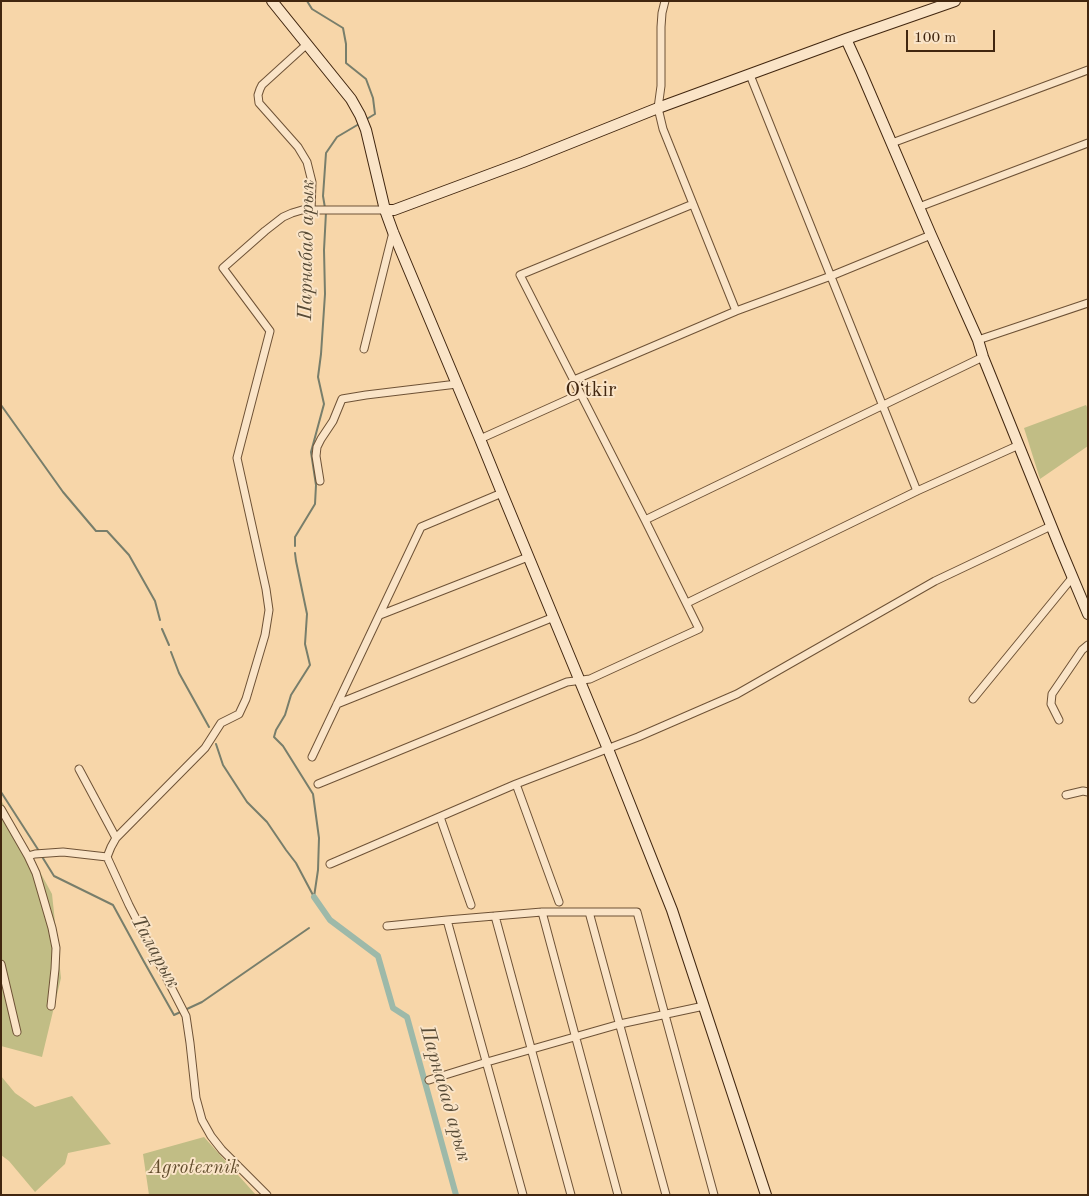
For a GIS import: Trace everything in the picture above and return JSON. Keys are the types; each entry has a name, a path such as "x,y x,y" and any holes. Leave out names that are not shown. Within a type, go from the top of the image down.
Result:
{"street":[{"path":"272,1 351,99 366,130 385,210 393,232 554,617 672,910 766,1195"},
{"path":"665,1 661,27 661,86 658,108 663,129 736,311"},
{"path":"267,1195 222,1150 202,1120 196,1098 186,1016 128,905 106,857 116,838 205,748 221,723 239,714 246,700 265,635 269,610 237,458 270,330 224,268 265,230 283,217 297,211 394,210 523,162 658,108 955,1"},
{"path":"846,39 978,340 1051,526 1088,614"},
{"path":"306,44 262,85 258,96 259,103 298,147 307,162 312,182 311,211"},
{"path":"892,143 1088,70"},
{"path":"750,74 918,491"},
{"path":"919,207 1088,143"},
{"path":"318,784 567,682 590,679 699,629 520,276 693,204"},
{"path":"364,349 393,232"},
{"path":"574,380 736,311 830,276 931,235"},
{"path":"978,340 1088,303"},
{"path":"645,520 984,357"},
{"path":"320,481 316,456 317,447 333,421 342,400 366,395 457,384"},
{"path":"480,439 580,394"},
{"path":"687,603 918,491 1019,445"},
{"path":"312,757 421,527 502,493"},
{"path":"330,864 516,784 608,749 737,694 935,581 1051,526"},
{"path":"380,615 528,557"},
{"path":"972,700 1072,578"},
{"path":"337,704 554,617"},
{"path":"1059,720 1051,704 1052,694 1082,650 1088,645"},
{"path":"79,768 116,838"},
{"path":"516,784 558,902"},
{"path":"1066,795 1083,791 1088,792"},
{"path":"1,809 35,854 36,873 47,908 56,948 51,1006"},
{"path":"440,817 471,905"},
{"path":"35,854 63,852 106,857"},
{"path":"542,912 618,1195"},
{"path":"387,926 542,912 637,912 714,1195"},
{"path":"589,912 666,1195"},
{"path":"495,916 571,1195"},
{"path":"448,920 523,1195"},
{"path":"1,964 17,1032"},
{"path":"429,1080 620,1024 704,1006"}],"green space":[{"path":"1086,405 1088,409 1088,446 1040,479 1024,428"},
{"path":"1,800 52,894 61,978 42,1057 1,1046"},
{"path":"1,1076 15,1093 35,1107 72,1096 111,1144 68,1153 65,1164 35,1192 9,1161 1,1155"},
{"name":"Agrotexnik","path":"204,1137 256,1195 149,1195 143,1154"}],"waterway":[{"name":"Парнабад арык","path":"307,1 312,9 343,28 346,44 346,63 366,79 373,98 375,114 365,120"},
{"name":"Парнабад арык","path":"325,208 323,196 326,153 337,137 359,124"},
{"name":"Парнабад арык","path":"295,546 295,537 315,504 316,485 311,452 324,404 318,377 325,294 324,250 326,212"},
{"path":"1,405 63,492 96,531 107,531 129,555 155,601 160,620"},
{"name":"Парнабад арык","path":"295,553 307,614 305,644 310,665 291,695 285,715 274,737 283,746 313,794 319,838 318,870 314,897"},
{"path":"162,629 169,645"},
{"path":"171,652 179,673 209,727"},
{"path":"216,744 223,765 247,802 267,822 296,863 314,897"},
{"name":"Таларык","path":"1,792 39,851"},
{"name":"Таларык","path":"41,855 54,876 113,905 174,1015 202,1002 309,928"},
{"name":"Парнабад арык","path":"314,897 330,920 378,956 393,1008 407,1017 456,1195"}],"district":[{"name":"Oʻtkir","path":"591,390"}]}
